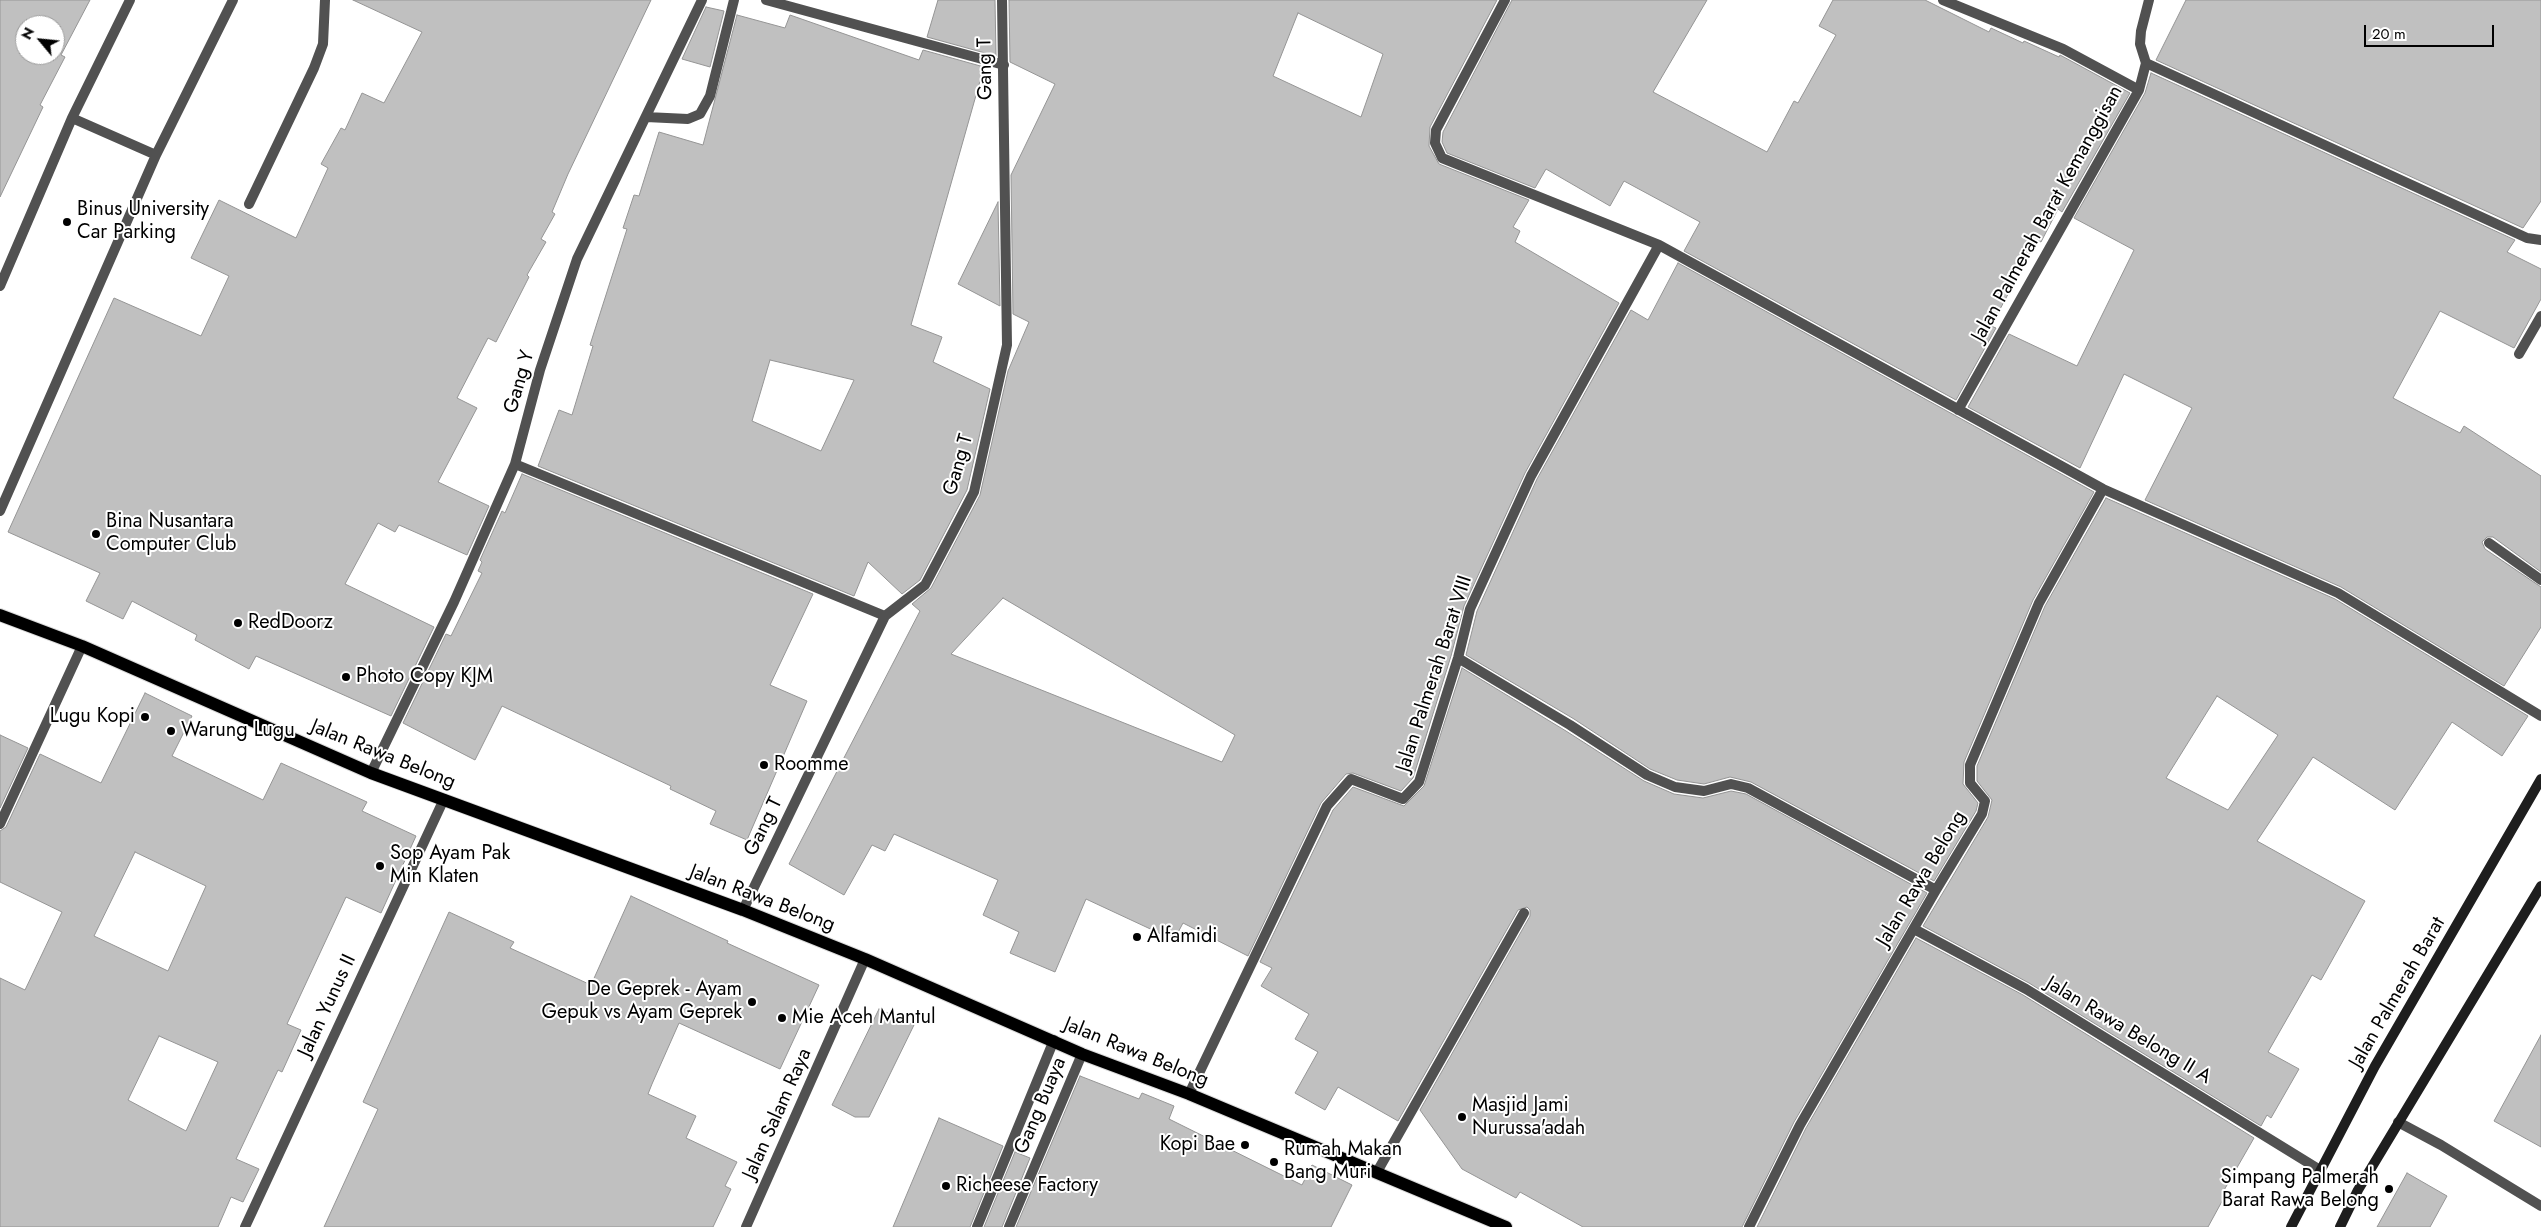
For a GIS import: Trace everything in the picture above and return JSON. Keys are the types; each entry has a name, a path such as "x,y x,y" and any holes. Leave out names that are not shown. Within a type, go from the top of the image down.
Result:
{"main road":[{"name":"Jalan Rawa Belong","path":"0,615 82,646 371,773 743,910 865,959 1054,1040 1082,1054 1189,1094 1506,1227"},
{"name":"Jalan Palmerah Barat","path":"2291,1227 2375,1066 2541,779"},
{"path":"2340,1227 2358,1190 2398,1122 2541,886"}],"street":[{"path":"0,286 72,118 130,0"},
{"path":"0,511 156,155 233,0"},
{"path":"249,204 314,68 323,44 325,0"},
{"name":"Gang Y","path":"371,773 454,602 515,464 540,370 577,259 702,0"},
{"path":"646,117 688,119 700,114 710,96 734,0"},
{"path":"766,0 1004,65"},
{"name":"Gang T","path":"743,910 885,616 925,585 974,492 1007,345 1002,0"},
{"path":"1505,0 1436,130 1435,143 1442,158 1659,246 2103,489 2338,593 2541,716"},
{"path":"1943,0 2063,49 2139,90"},
{"name":"Jalan Palmerah Barat Kemanggisan","path":"1958,410 2139,90 2146,62 2140,44 2148,0"},
{"path":"2146,62 2527,238 2541,240"},
{"path":"72,118 156,155"},
{"name":"Jalan Palmerah Barat VIII","path":"1189,1094 1327,806 1351,779 1403,799 1420,782 1458,658 1470,609 1530,476 1659,246"},
{"path":"2519,354 2541,316"},
{"path":"515,464 885,616"},
{"name":"Jalan Rawa Belong","path":"1748,1227 1800,1125 1982,814 1986,805 1985,801 1970,784 1970,765 2039,603 2103,489"},
{"path":"2489,543 2541,580"},
{"path":"0,824 82,646"},
{"path":"1458,658 1570,725 1647,775 1675,787 1704,791 1730,784 1748,788 1936,890"},
{"name":"Jalan Yunus II","path":"244,1227 444,799"},
{"path":"1377,1172 1524,913"},
{"name":"Jalan Rawa Belong II A","path":"1914,928 2026,990 2320,1170"},
{"name":"Jalan Salam Raya","path":"746,1227 865,959"},
{"path":"977,1227 1054,1040"},
{"name":"Gang Buaya","path":"1010,1227 1082,1054"},
{"path":"2398,1122 2541,1206"}],"building":[{"path":"0,0 90,0 65,47 65,15 15,15 15,65 61,65 40,105 43,107 0,197"},
{"path":"353,0 651,0 568,174 552,212 555,214 541,239 546,242 527,275 529,277 496,342 488,338 457,398 477,408 438,482 489,506 467,555 399,525 395,532 378,523 345,584 434,627 391,716 256,656 249,669 195,640 197,635 132,601 123,619 86,601 100,573 8,532 114,298 201,336 229,276 191,258 219,200 296,238 328,168 321,164 341,128 345,130 362,93 384,103 422,32"},
{"path":"938,0 995,0 996,56 927,37"},
{"path":"1009,0 1497,0 1430,127 1429,146 1439,164 1529,200 1513,227 1520,231 1515,242 1619,303 1525,473 1464,606 1451,656 1413,778 1401,791 1353,773 1346,774 1321,803 1248,956 1183,923 1174,940 1086,899 1055,972 1010,953 1019,932 983,915 998,880 894,834 885,851 872,845 844,895 789,864 920,611 912,604 931,588 980,495 1008,371 1029,322 1013,314 1011,175 1055,84 1010,62","holes":["1298,13 1383,54 1361,117 1273,76","1003,598 1235,735 1222,762 951,654"]},
{"path":"1512,0 1707,0 1653,92 1767,152 1794,101 1798,103 1836,35 1819,26 1833,0 1925,0 1989,32 1991,28 2023,43 2024,41 2059,57 2060,55 2130,93 2062,212 2058,209 2041,242 2037,240 1991,326 1996,328 1956,400 1684,251 1700,222 1624,181 1610,206 1546,169 1535,188 1447,153 1442,142 1443,132"},
{"path":"2186,0 2541,0 2541,201 2523,228 2156,60"},
{"path":"706,7 724,11 710,67 682,59"},
{"path":"737,15 785,28 790,15 919,60 923,50 984,67 911,325 942,337 933,362 990,389 967,490 920,580 902,594 868,562 854,596 538,466 559,410 572,415 593,346 590,345 627,229 623,228 634,195 639,196 659,132 703,145","holes":["770,360 854,380 821,451 752,421"]},
{"path":"2151,73 2515,240 2507,252 2541,269 2541,299 2514,348 2440,311 2393,398 2460,433 2464,426 2541,476 2541,572 2493,537 2487,537 2482,542 2485,549 2541,587 2541,627 2504,686 2341,587 2145,500 2192,408 2124,374 2080,468 1968,407 2009,334 2077,366 2134,250 2074,218 2145,93"},
{"path":"998,202 1000,306 958,284"},
{"path":"1678,263 2094,492 2033,600 1964,762 1963,784 1978,803 1976,811 1934,881 1751,782 1730,777 1704,784 1677,780 1650,769 1574,719 1466,655 1477,611 1537,479 1631,310 1648,320"},
{"path":"522,474 813,594 770,685 807,701 747,840 710,824 716,811 670,789 671,786 502,706 475,760 403,723 446,634 451,636 482,573 478,571 482,562 480,560 502,511 505,513"},
{"path":"2106,498 2335,599 2528,716 2502,756 2452,722 2395,810 2313,757 2257,841 2365,901 2321,980 2312,975 2268,1052 2299,1069 2271,1118 2267,1115 2261,1126 2029,983 1923,926 1988,817 1992,800 1977,781 1977,766 2045,606","holes":["2217,696 2278,735 2228,810 2166,778"]},
{"path":"1462,668 1644,781 1674,794 1703,798 1731,791 1746,794 1927,893 1794,1122 1742,1227 1583,1227 1520,1192 1516,1198 1462,1169 1420,1110 1530,916 1530,910 1527,907 1518,910 1398,1121 1338,1087 1325,1110 1295,1093 1318,1052 1295,1039 1309,1014 1261,986 1272,968 1260,962 1333,810 1353,787 1404,806 1424,786"},
{"path":"145,693 192,716 172,756 263,800 281,763 367,802 362,811 416,836 381,913 346,897 287,1024 301,1030 282,1072 278,1070 236,1159 259,1169 243,1202 231,1197 218,1227 0,1227 0,978 25,990 62,912 0,882 0,831 6,827 40,754 101,783","holes":["135,852 206,886 168,971 94,936","159,1036 218,1062 186,1131 128,1100"]},
{"path":"0,735 28,748 0,808"},
{"path":"631,896 819,985 780,1069 679,1023 652,1084 648,1094 696,1116 686,1138 737,1162 725,1186 731,1189 713,1227 324,1227 378,1109 363,1102 449,912 514,942 510,948 591,985"},
{"path":"1916,938 2023,995 2254,1138 2223,1192 2226,1194 2208,1227 1757,1227 1806,1128"},
{"path":"879,1009 914,1025 869,1117 855,1117 832,1105"},
{"path":"2541,1035 2541,1147 2494,1121"},
{"path":"1080,1076 1139,1099 1142,1093 1174,1106 1169,1119 1302,1185 1312,1165 1352,1185 1331,1227 1016,1227"},
{"name":"Richeese Factory","path":"939,1118 1003,1146 970,1227 893,1227"},
{"path":"1015,1152 1030,1158 1002,1227 984,1227"},
{"path":"2407,1173 2447,1196 2430,1227 2377,1227"}],"place":[{"name":"Binus University Car Parking","path":"67,222"},
{"name":"Bina Nusantara Computer Club","path":"96,534"},
{"name":"RedDoorz","path":"238,623"},
{"name":"Photo Copy KJM","path":"346,677"},
{"name":"Lugu Kopi","path":"145,717"},
{"name":"Warung Lugu","path":"171,731"},
{"name":"Roomme","path":"764,765"},
{"name":"Sop Ayam Pak Min Klaten","path":"380,866"},
{"name":"Alfamidi","path":"1137,937"},
{"name":"De Geprek - Ayam Gepuk vs Ayam Geprek","path":"752,1002"},
{"name":"Mie Aceh Mantul","path":"782,1018"},
{"name":"Masjid Jami Nurussa'adah","path":"1462,1117"},
{"name":"Kopi Bae","path":"1245,1145"},
{"name":"Rumah Makan Bang Muri","path":"1274,1162"},
{"name":"Richeese Factory","path":"946,1186"},
{"name":"Simpang Palmerah Barat Rawa Belong","path":"2389,1189"}]}
